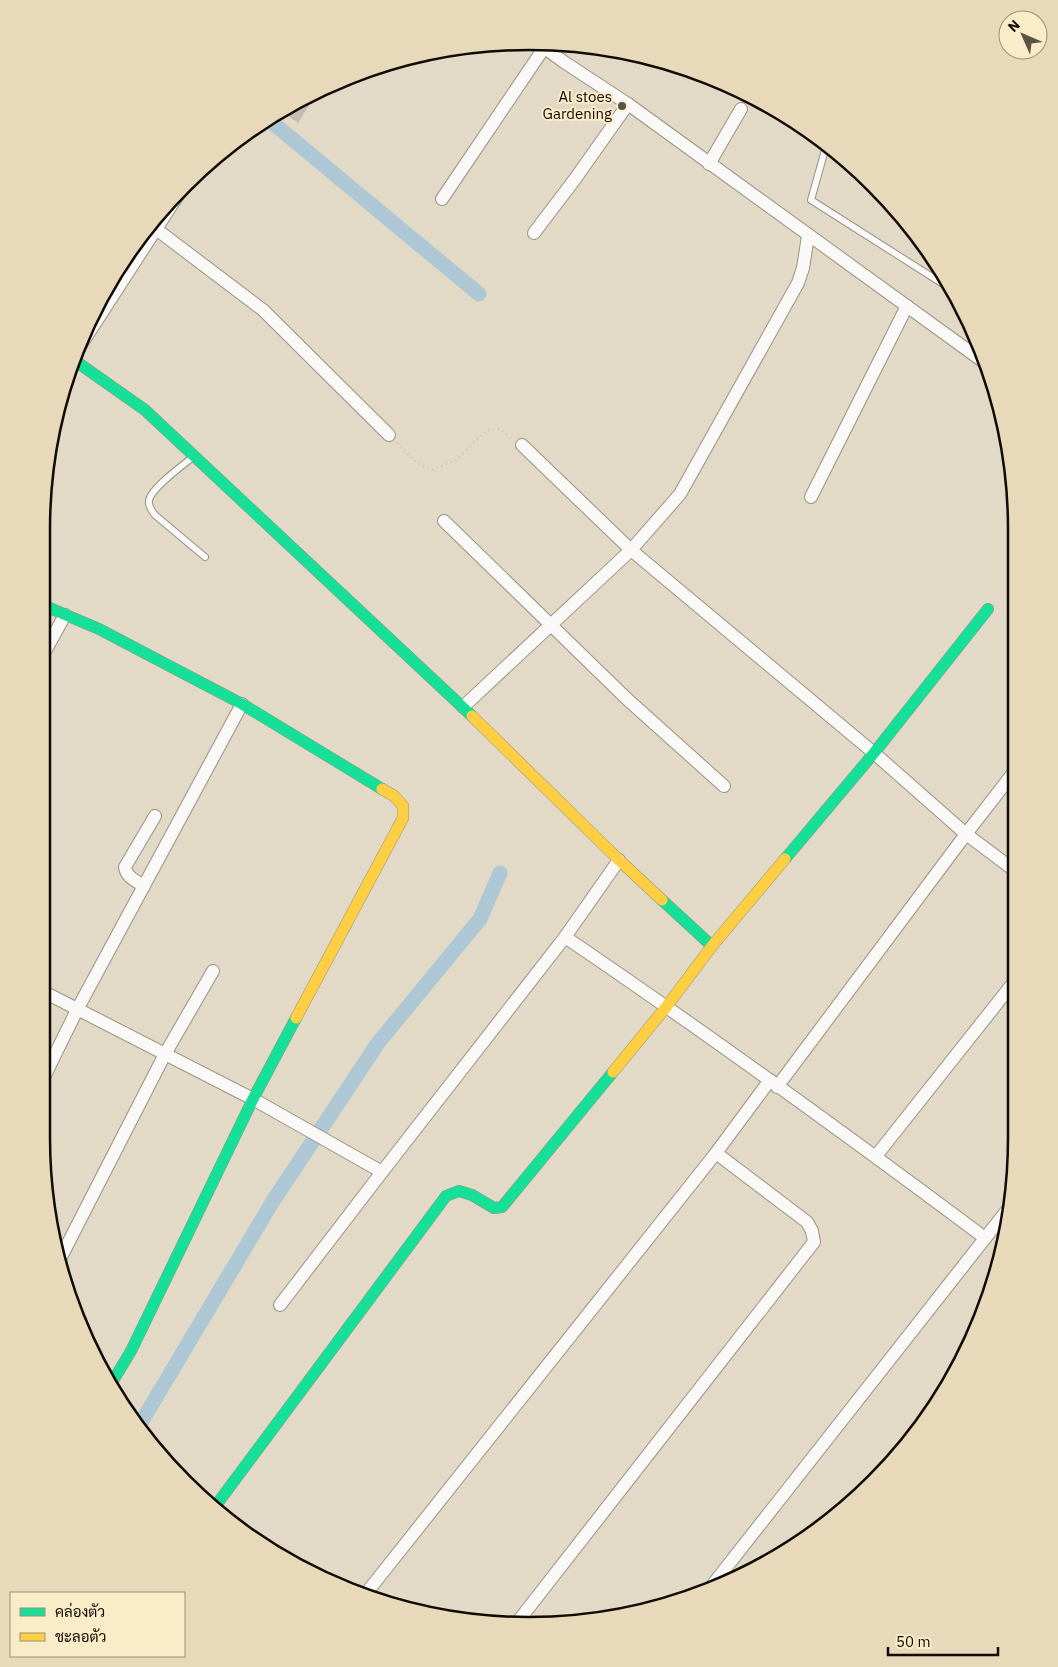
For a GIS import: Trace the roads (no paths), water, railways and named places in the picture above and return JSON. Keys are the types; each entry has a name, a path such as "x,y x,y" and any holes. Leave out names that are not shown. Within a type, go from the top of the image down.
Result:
{"street":[{"path":"442,199 538,50"},
{"path":"549,51 628,104 976,356"},
{"path":"534,233 576,179 628,104"},
{"path":"709,164 741,109"},
{"path":"156,229 263,310 389,435"},
{"path":"463,707 631,550 680,494 798,283 803,268 808,236"},
{"path":"812,497 907,306"},
{"path":"79,364 145,410 463,707 619,860 712,946"},
{"path":"522,445 631,550 874,753 966,834 1008,866"},
{"path":"444,522 627,699 724,786"},
{"path":"50,609 99,628 242,704 394,796 403,806 403,818 253,1099 131,1351 115,1378"},
{"path":"218,1502 446,1196 459,1190 494,1208 502,1207 509,1200 667,1006 712,946 874,753 988,609"},
{"path":"50,642 65,615"},
{"path":"50,1065 78,1008 242,704"},
{"path":"369,1590 716,1153 774,1083 1008,780"},
{"path":"144,886 126,872 126,867 155,816"},
{"path":"280,1305 566,937 619,860"},
{"path":"566,937 667,1006 876,1156 985,1238"},
{"path":"64,1252 165,1054 213,971"},
{"path":"876,1156 1008,990"},
{"path":"50,995 253,1099 382,1172"},
{"path":"522,1617 814,1242 812,1231 807,1222 716,1153"},
{"path":"718,1579 1001,1218"}],"lane":[{"path":"824,152 811,200 938,281"},
{"path":"194,456 153,492 149,500 150,508 156,515 204,557"}],"waterway":[{"path":"274,124 479,294"},
{"path":"142,1420 273,1201 378,1043 480,919 500,873"}],"place":[{"name":"Al stoes Gardening","path":"622,106"}]}
